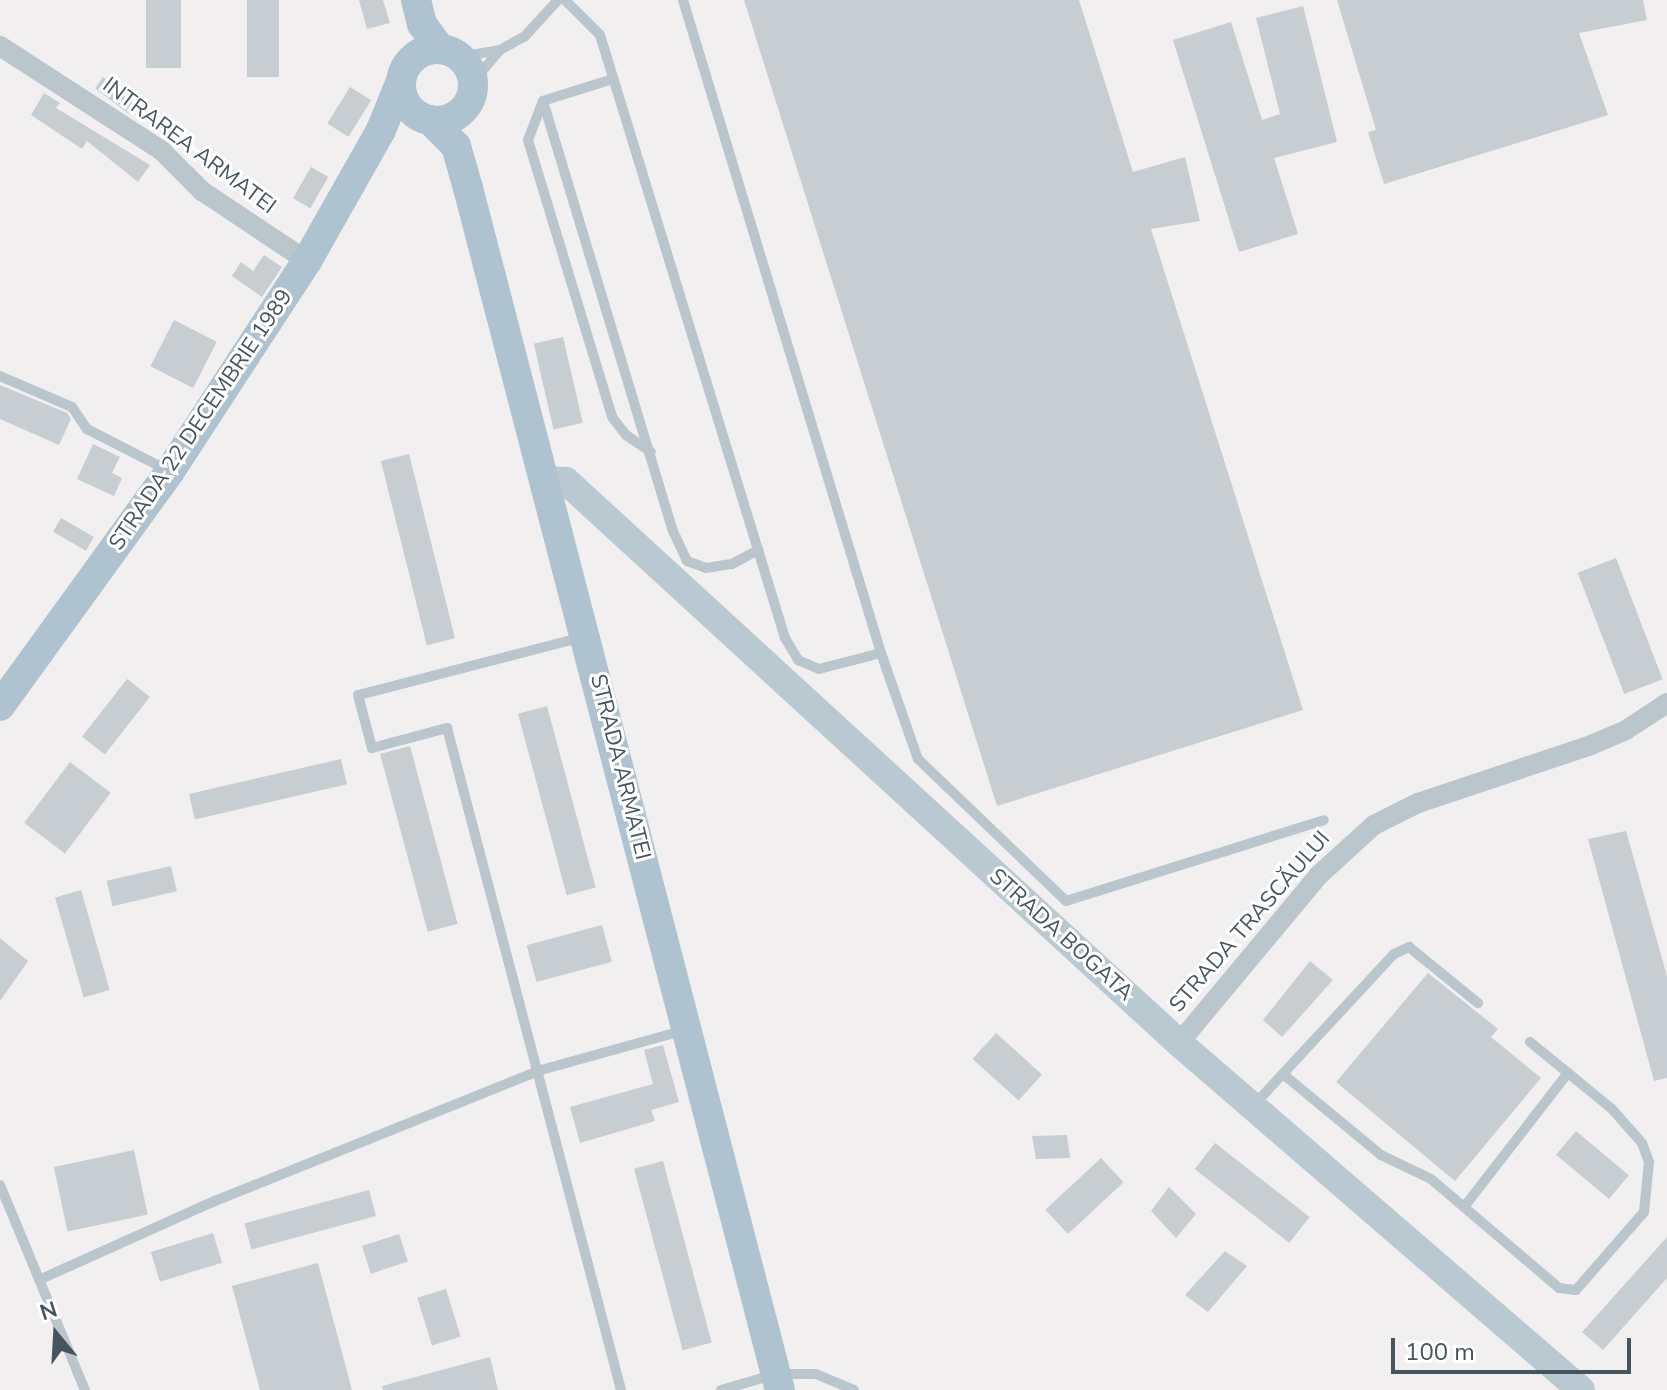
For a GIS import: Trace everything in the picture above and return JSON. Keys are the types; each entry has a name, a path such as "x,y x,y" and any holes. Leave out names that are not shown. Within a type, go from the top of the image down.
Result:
{"main road":[{"name":"STRADA ARMATEI","path":"419,12 442,72 456,146 547,480 778,1382"},
{"path":"422,116 407,104 442,72"},
{"path":"385,122 422,116 449,119 442,72"},
{"name":"STRADA 22 DECEMBRIE 1989","path":"0,706 170,471 307,261 385,122 442,72"},
{"name":"STRADA ARMATEI","path":"422,116 456,146"},
{"name":"STRADA BOGATA","path":"547,480 566,481 1179,1043 1581,1390"}],"street":[{"name":"INTRAREA ARMATEI","path":"0,46 162,151 202,191 307,261"},
{"name":"STRADA TRASCĂULUI","path":"1179,1043 1319,875 1374,825 1418,803 1591,745 1667,703"}],"lane":[{"path":"442,72 500,50 525,36 558,0"},
{"path":"565,0 600,35 785,638 798,660 819,669 881,653"},
{"path":"683,0 881,653 918,759 1066,901 1324,820"},
{"path":"442,72 500,50"},
{"path":"543,101 613,79"},
{"path":"543,101 528,140 612,417 626,435 651,452"},
{"path":"543,101 673,531 687,561 706,568 732,564 758,550"},
{"path":"0,376 72,407 87,429 170,471"},
{"path":"587,636 358,695 372,748 447,728 541,1070 621,1390"},
{"path":"1253,1107 1394,954 1409,947 1478,1003"},
{"path":"41,1279 210,1203 541,1070 688,1029"},
{"path":"1283,1074 1381,1155 1431,1179 1559,1288 1576,1290 1644,1212 1649,1162 1642,1143 1612,1109 1530,1042"},
{"path":"1464,1207 1568,1073"},
{"path":"0,1185 85,1390"},
{"path":"721,1390 816,1374 854,1390"}],"building":[{"path":"146,0 181,0 181,68 146,68"},
{"path":"247,0 279,0 279,77 247,77"},
{"path":"359,0 383,0 390,23 367,29"},
{"path":"744,0 1079,0 1133,172 1185,157 1200,221 1151,229 1303,710 997,806"},
{"path":"1337,0 1643,0 1647,20 1579,33 1608,115 1384,184 1368,132 1376,130"},
{"path":"1303,6 1337,142 1274,158 1298,234 1239,252 1173,40 1231,22 1262,120 1280,114 1256,18"},
{"path":"103,77 136,106 129,114 95,88"},
{"path":"350,87 371,100 348,137 327,123"},
{"path":"44,93 60,103 56,108 150,165 138,182 87,141 82,149 31,115"},
{"path":"311,167 328,177 310,208 293,198"},
{"path":"264,255 282,267 262,297 232,276 241,262 253,271"},
{"path":"174,320 217,342 193,388 150,366"},
{"path":"563,337 583,423 554,429 534,344"},
{"path":"0,385 67,413 71,419 59,445 0,419"},
{"path":"93,444 120,457 112,473 122,478 114,496 77,479"},
{"path":"409,454 455,638 427,645 381,461"},
{"path":"61,518 94,537 86,551 53,532"},
{"path":"1616,558 1663,679 1624,694 1578,573"},
{"path":"127,679 150,697 105,754 82,737"},
{"path":"547,706 596,888 567,895 518,714"},
{"path":"410,746 458,924 428,932 380,754"},
{"path":"341,759 347,784 195,819 189,794"},
{"path":"70,762 111,793 65,853 24,823"},
{"path":"1626,831 1667,976 1667,1078 1654,1081 1588,839"},
{"path":"171,866 177,891 113,906 107,881"},
{"path":"81,890 110,990 84,997 55,897"},
{"path":"602,925 612,962 536,982 527,945"},
{"path":"0,938 28,961 0,1001"},
{"path":"1310,961 1333,980 1282,1037 1263,1020"},
{"path":"1428,973 1498,1029 1491,1037 1541,1078 1455,1181 1336,1082"},
{"path":"996,1033 1042,1074 1019,1100 973,1059"},
{"path":"663,1045 679,1102 651,1110 655,1121 580,1143 570,1107 653,1084 644,1050"},
{"path":"1576,1131 1629,1175 1609,1199 1556,1155"},
{"path":"1067,1135 1070,1158 1036,1159 1032,1136"},
{"path":"1215,1143 1310,1217 1289,1243 1195,1169"},
{"path":"134,1150 148,1215 68,1232 54,1167"},
{"path":"1101,1158 1124,1182 1068,1234 1045,1210"},
{"path":"663,1161 712,1343 683,1350 634,1169"},
{"path":"1169,1187 1196,1214 1176,1238 1151,1211"},
{"path":"369,1190 376,1216 251,1249 244,1223"},
{"path":"213,1233 222,1263 160,1282 151,1252"},
{"path":"399,1234 408,1262 371,1274 362,1246"},
{"path":"1667,1237 1667,1278 1603,1350 1582,1332"},
{"path":"1225,1251 1247,1266 1208,1312 1185,1295"},
{"path":"318,1263 352,1390 260,1390 232,1286"},
{"path":"446,1289 461,1337 432,1346 417,1298"},
{"path":"490,1357 498,1390 383,1390 382,1386"}]}
